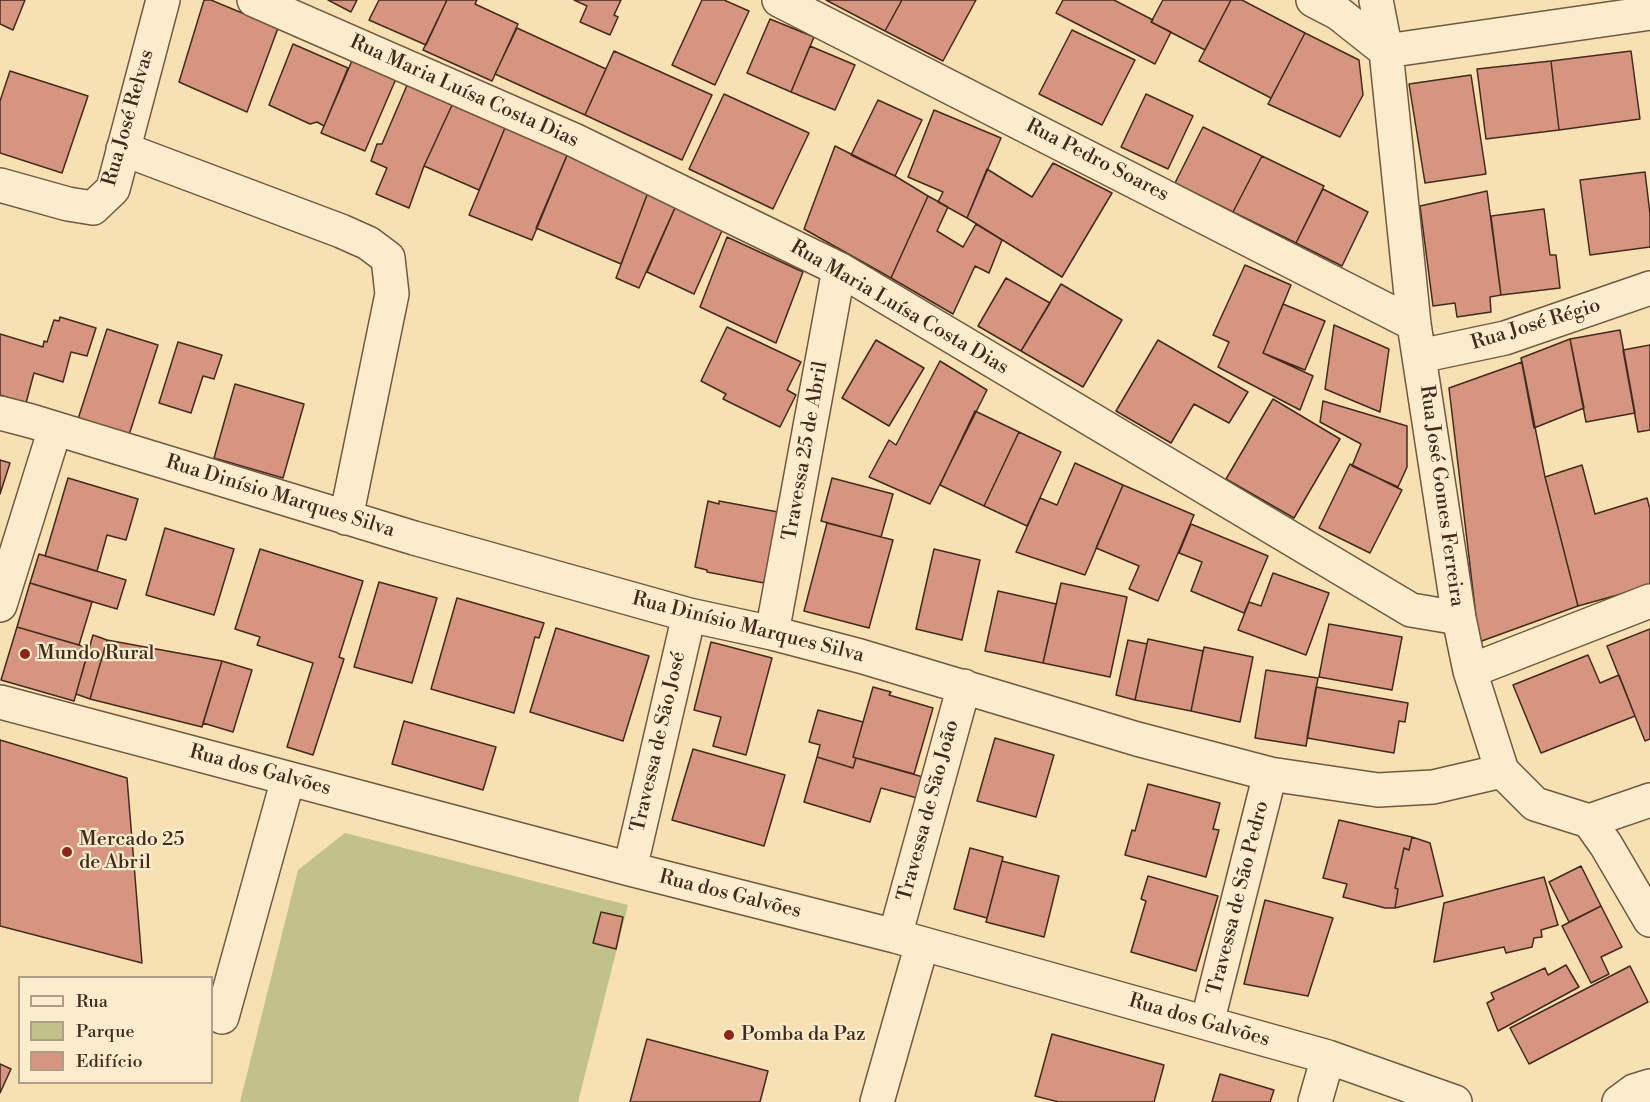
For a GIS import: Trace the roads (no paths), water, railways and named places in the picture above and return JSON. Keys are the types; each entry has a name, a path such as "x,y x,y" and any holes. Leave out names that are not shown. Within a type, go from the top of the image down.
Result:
{"street":[{"name":"Rua José Relvas","path":"0,185 68,204 93,208 113,189 163,0"},
{"name":"Rua Maria Luísa Costa Dias","path":"254,0 574,140 839,269 1411,610 1459,618"},
{"name":"Rua Pedro Soares","path":"779,0 1414,324"},
{"path":"1313,0 1338,13 1386,51 1650,13"},
{"name":"Rua José Gomes Ferreira","path":"1376,0 1386,51 1414,324 1459,618 1470,671 1502,771 1535,804 1589,821"},
{"path":"123,149 341,231 368,243 388,258 392,294 346,518"},
{"name":"Travessa 25 de Abril","path":"772,633 839,269"},
{"name":"Rua José Régio","path":"1420,356 1505,338 1650,288"},
{"name":"Rua Dinísio Marques Silva","path":"0,413 346,518 688,615 772,633 860,656 1137,739 1270,774 1378,790 1434,787 1502,771"},
{"path":"0,605 55,429"},
{"path":"1470,671 1650,602"},
{"name":"Travessa de São José","path":"630,870 688,615"},
{"name":"Travessa de São João","path":"877,1102 909,940 964,686"},
{"name":"Rua dos Galvões","path":"0,702 630,870 909,940 1328,1057 1455,1102"},
{"name":"Travessa de São Pedro","path":"1207,1023 1270,774"},
{"path":"222,1017 288,779"},
{"path":"1650,800 1589,821 1606,845 1650,920"},
{"path":"1315,1102 1328,1057"},
{"path":"1619,1102 1634,1091 1650,1086"}],"place":[{"name":"Mundo Rural","path":"25,654"},
{"name":"Mercado 25 de Abril","path":"67,852"},
{"name":"Pomba da Paz","path":"729,1035"}]}
